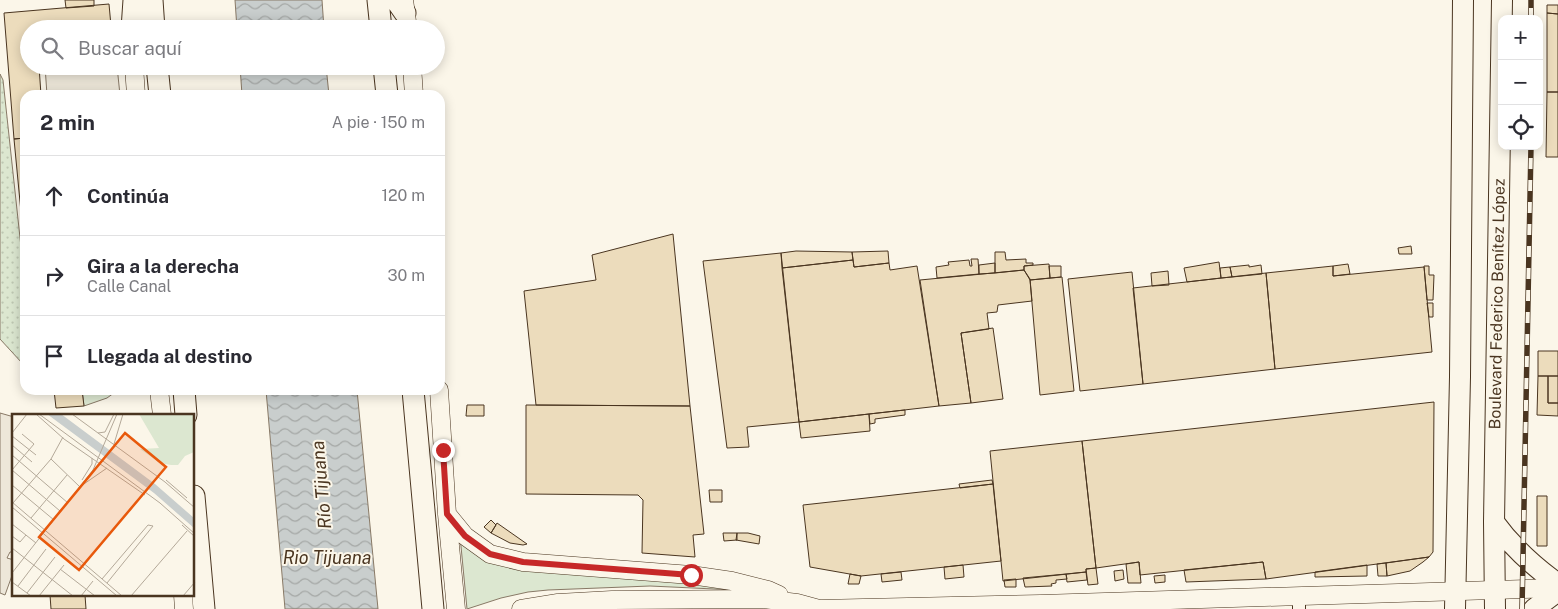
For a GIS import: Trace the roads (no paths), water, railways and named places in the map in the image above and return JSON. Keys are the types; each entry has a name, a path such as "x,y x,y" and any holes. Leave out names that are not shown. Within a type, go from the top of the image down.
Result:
{"highway":[{"path":"133,20 134,0"},
{"path":"152,0 153,20"},
{"path":"378,0 380,20"},
{"path":"158,75 159,90"},
{"path":"385,75 386,90"},
{"path":"184,395 186,414"},
{"path":"413,395 433,609"},
{"path":"195,507 204,609"}],"main road":[{"path":"128,0 131,20"},
{"path":"1455,600 1460,376 1463,0"},
{"name":"Boulevard Federico Benítez López","path":"1494,600 1502,0"},
{"path":"135,75 136,90"},
{"path":"413,75 414,90"},
{"path":"160,395 162,414"},
{"path":"439,395 447,514 456,609"},
{"path":"447,514 465,536 490,554 523,562 691,575 732,581 768,590 797,603"},
{"path":"1494,522 1508,542 1558,588"},
{"path":"521,609 558,603 612,600 763,599 797,603 819,609 1494,600 1558,588"},
{"path":"1534,609 1558,588"}],"water":[{"path":"235,0 322,0 323,20 236,20"},
{"path":"241,75 327,75 328,90 242,90"},
{"name":"Rio Tijuana","path":"266,395 357,395 378,609 285,609"}],"railway":[{"path":"1531,0 1531,15"},
{"path":"1522,609 1531,150"}],"water label":[{"name":"Río Tijuana","path":"321,485"}]}
